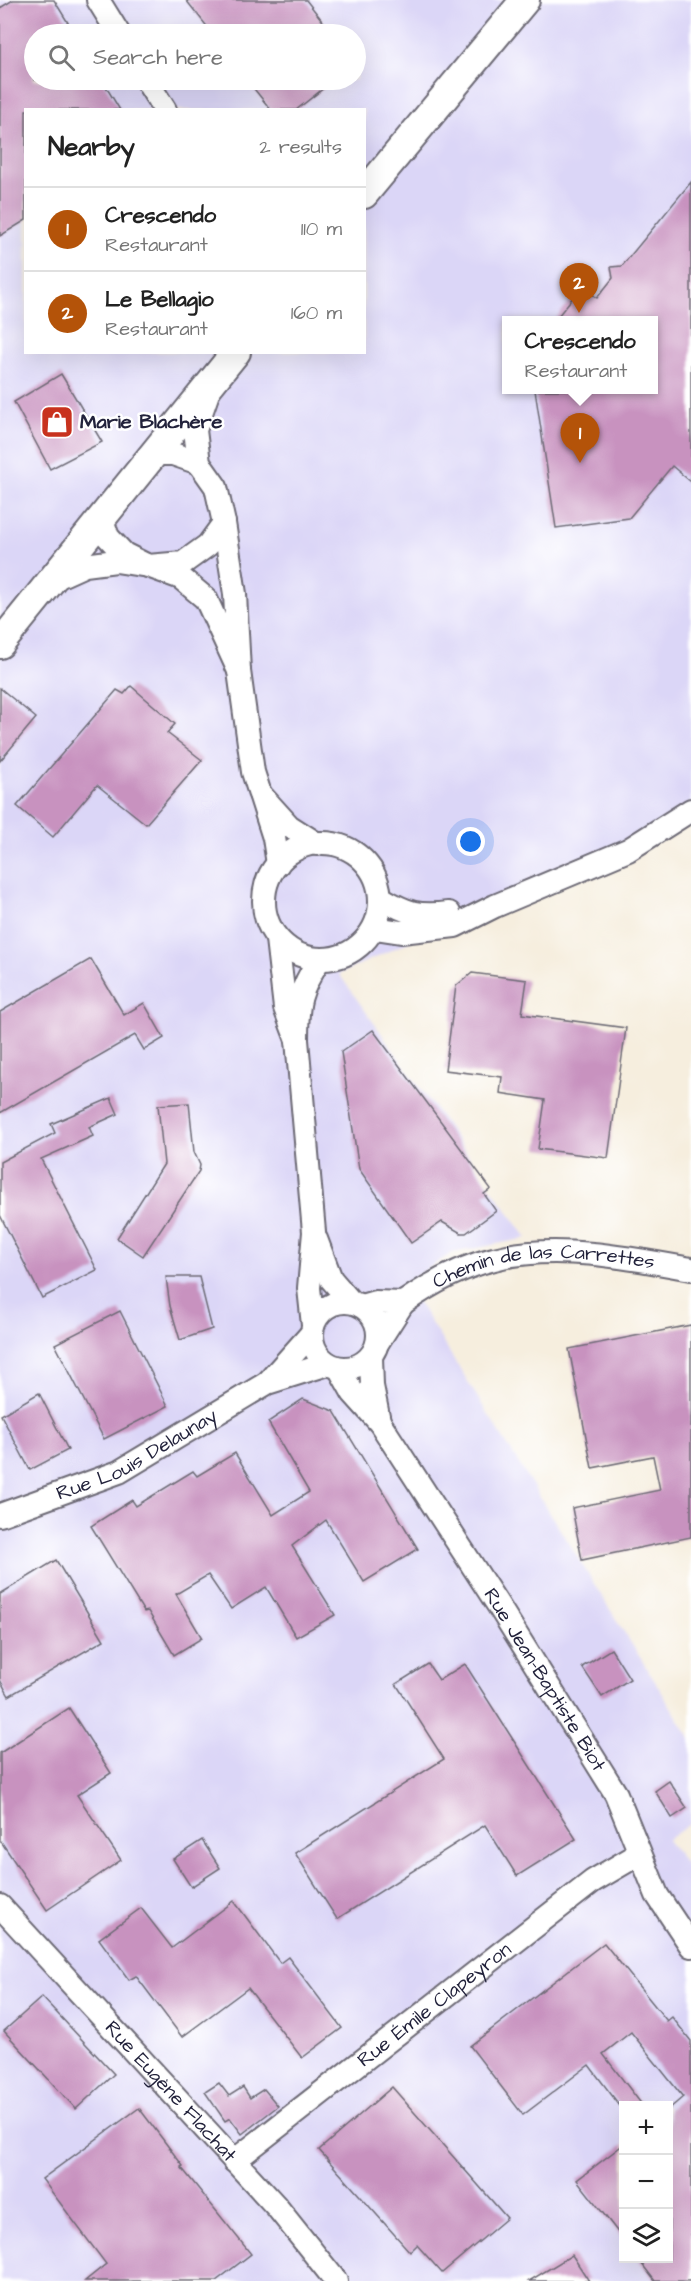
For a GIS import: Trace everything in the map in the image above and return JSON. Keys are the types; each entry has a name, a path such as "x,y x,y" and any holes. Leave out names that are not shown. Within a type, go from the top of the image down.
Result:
{"main road":[{"path":"366,192 525,0"},
{"path":"0,644 234,354"}],"street":[{"path":"98,0 113,24"},
{"path":"152,90 164,108"},
{"path":"212,380 195,430 199,463 216,487 224,523 236,594 239,670 254,772 274,838 278,864"},
{"path":"153,454 173,454 199,463"},
{"path":"101,517 108,537 124,554 181,578 206,599 239,670"},
{"path":"53,580 85,565 116,561 148,566 183,563 208,545 224,523"},
{"path":"260,794 289,826 316,844"},
{"path":"375,928 401,932 455,926 495,906 628,850 691,810"},
{"path":"327,843 349,849 367,863 378,883 381,898 375,928 360,946 340,957 319,960 295,954 277,939 266,920 263,897 269,875 284,857 304,846 316,844 327,843"},
{"path":"381,898 405,912 429,916 495,906"},
{"path":"277,939 285,1008 297,1040"},
{"path":"314,1232 331,1279 356,1304 370,1312 376,1321 378,1332 374,1350 355,1367 333,1366 317,1354 312,1330 309,1288 314,1232 297,1040 297,1008 304,983 319,960"},
{"name":"Chemin de las Carrettes","path":"374,1350 403,1303 455,1272 495,1258 550,1252 605,1256 691,1269"},
{"path":"312,1330 324,1309 332,1304 403,1303"},
{"name":"Rue Louis Delaunay","path":"267,1383 312,1330"},
{"name":"Rue Jean-Baptiste Biot","path":"374,1350 372,1386 380,1423"},
{"name":"Rue Louis Delaunay","path":"0,1515 119,1472 267,1383 333,1366"},
{"name":"Rue Jean-Baptiste Biot","path":"333,1366 380,1423 498,1605 616,1794 657,1895 691,1946"},
{"name":"Rue Émile Clapeyron","path":"234,2161 593,1881 639,1854"},
{"name":"Rue Eugène Flachat","path":"0,1906 276,2206 336,2281"}],"shaded area":[{"path":"0,0 691,0 691,803 640,835 339,974 527,1238 452,1253 406,1283 691,1739 691,1823 667,1840 691,1870 691,2281 0,2281"}],"building":[{"path":"13,0 54,0 69,24 24,24 24,90 108,90 119,108 24,108 24,221 0,236 0,8"},
{"path":"186,0 306,0 325,24 205,24"},
{"path":"255,90 321,90 299,108 269,108"},
{"path":"691,182 691,482 672,466 629,518 556,528 536,394 658,394 658,316 558,316 582,286 597,298 613,278 611,267 622,266"},
{"name":"Marie Blachère","path":"61,374 102,442 50,469 14,402"},
{"path":"131,686 175,724 167,733 202,760 146,824 97,785 53,837 17,806 117,690 124,694"},
{"path":"0,688 36,718 0,761"},
{"path":"91,959 124,1015 144,1003 164,1038 144,1050 135,1035 0,1113 0,1012"},
{"path":"472,973 527,980 522,1014 626,1028 608,1158 538,1149 545,1100 500,1093 502,1077 445,1070 456,986"},
{"path":"373,1030 491,1189 484,1194 496,1211 466,1233 461,1233 442,1222 411,1243 359,1169 341,1052"},
{"path":"111,1098 118,1114 89,1127 93,1136 41,1159 97,1270 42,1298 0,1215 0,1162 55,1133 51,1124"},
{"path":"189,1103 194,1152 200,1165 199,1171 143,1256 117,1238 164,1164 158,1105"},
{"path":"166,1277 199,1277 212,1329 180,1340 170,1306"},
{"path":"120,1311 168,1406 104,1439 55,1344"},
{"path":"691,1325 691,1537 582,1560 572,1508 660,1490 653,1456 592,1468 569,1349"},
{"path":"39,1393 68,1450 30,1470 1,1415"},
{"path":"303,1399 334,1411 418,1549 364,1582 326,1520 292,1546 335,1615 296,1637 266,1587 231,1609 208,1575 176,1594 202,1638 174,1655 148,1611 144,1612 91,1526 132,1500 136,1506 193,1471 197,1476 235,1453 273,1515 309,1492 268,1422"},
{"path":"56,1560 104,1640 9,1696 0,1680 0,1594"},
{"path":"611,1649 630,1679 602,1697 582,1667"},
{"path":"428,1664 439,1680 465,1664 576,1839 517,1876 485,1825 337,1919 295,1853 444,1759 396,1684"},
{"path":"69,1708 111,1773 77,1795 121,1860 47,1910 0,1840 0,1753"},
{"path":"669,1781 687,1808 672,1818 655,1791"},
{"path":"202,1840 220,1868 191,1887 173,1859"},
{"path":"234,1901 280,1963 288,1957 342,2028 302,2058 248,1988 182,2037 136,1976 129,1980 99,1939 141,1908 172,1948"},
{"path":"604,1943 667,2021 672,2017 691,2041 691,2281 655,2281 641,2263 673,2263 673,2106 683,2097 631,2032 603,2054 639,2101 619,2101 619,2105 589,2065 523,2115 470,2046"},
{"path":"42,1997 114,2074 76,2109 4,2031"},
{"path":"219,2083 229,2096 243,2087 250,2098 264,2089 278,2106 242,2134 230,2118 225,2121 205,2092"},
{"path":"392,2087 507,2218 442,2273 417,2245 410,2252 319,2150"},
{"path":"139,2108 183,2166 181,2167 251,2254 216,2281 85,2281 106,2264 42,2179"},
{"path":"619,2148 619,2234 577,2180"},
{"path":"572,2255 589,2281 529,2281"}],"place":[{"name":"Le Bellagio","path":"579,313"},
{"name":"Marie Blachère","path":"57,422"},
{"name":"Crescendo","path":"580,463"}]}
